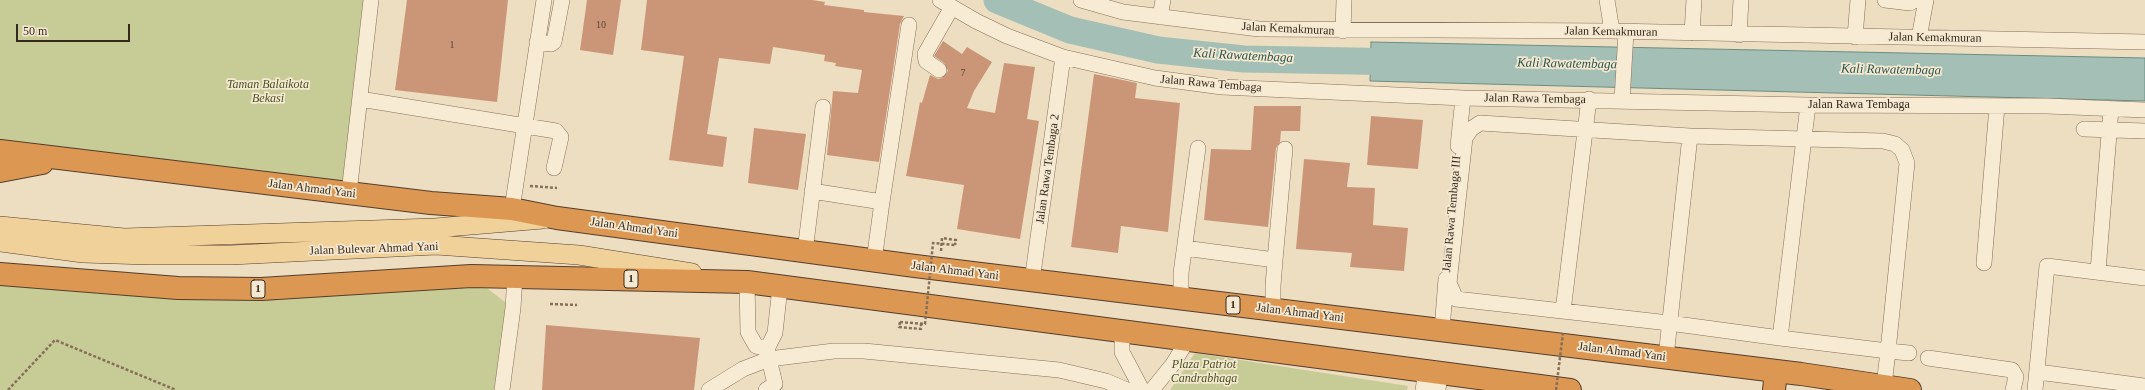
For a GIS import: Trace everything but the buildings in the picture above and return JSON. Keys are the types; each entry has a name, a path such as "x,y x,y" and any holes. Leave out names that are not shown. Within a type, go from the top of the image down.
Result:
{"highway":[{"name":"Jalan Ahmad Yani","path":"6,154 65,159 349,193 512,209 557,218 874,261 1666,357 1775,380 1884,386 1910,390"},
{"path":"0,171 65,159"},
{"name":"1","path":"0,274 178,288 261,289 471,276 747,282 1188,339 1432,381 1570,390"}],"main road":[{"name":"Jalan Bulevar Ahmad Yani","path":"0,242 82,253 148,256 231,255 355,248 557,218"},
{"name":"Jalan Bulevar Ahmad Yani","path":"0,226 124,238 436,237 579,255 747,282"}],"street":[{"path":"349,193 371,0"},
{"path":"512,209 544,0"},
{"path":"537,42 551,44 554,42 562,0"},
{"name":"Jalan Kemakmuran","path":"1081,0 1124,6 1160,17 1259,29 1621,34 1692,33 2145,42"},
{"path":"1160,17 1163,0"},
{"path":"1343,31 1344,0"},
{"path":"1607,0 1621,34 1623,95"},
{"path":"1692,33 1694,0"},
{"path":"1739,35 1741,0"},
{"path":"1855,37 1858,0"},
{"path":"1885,0 1910,3 1915,0"},
{"path":"1919,38 1926,0"},
{"path":"939,70 926,61 925,54 946,4"},
{"name":"Jalan Rawa Tembaga","path":"946,4 1007,36 1063,58 1155,78 1222,87 1463,98 1589,99 1623,95 1808,105 1997,106 2145,110"},
{"path":"874,261 908,25"},
{"name":"Jalan Rawa Tembaga 2","path":"1032,281 1063,58"},
{"name":"Jalan Rawa Tembaga III","path":"1442,330 1463,98"},
{"path":"360,99 556,131 561,137 554,168"},
{"path":"1563,311 1589,99"},
{"path":"1780,338 1808,105"},
{"path":"805,251 824,106"},
{"path":"1984,263 1997,106"},
{"path":"2098,271 2111,109"},
{"path":"1884,386 1888,351 1907,163 1902,150 1895,144 1884,141 1690,136 1480,123 1471,129 1465,138 1449,283 1456,299 1669,323 1888,351 1909,352"},
{"path":"2084,129 2145,131"},
{"path":"1666,357 1690,136"},
{"path":"1181,298 1181,273 1198,148"},
{"path":"1273,310 1273,286 1285,149"},
{"path":"812,190 882,202"},
{"path":"1184,248 1275,260"},
{"path":"2035,390 2038,372 2047,266 2098,271 2145,278"},
{"path":"502,390 513,308 515,276"},
{"path":"747,282 748,332 756,346 768,354"},
{"path":"766,390 775,384 768,354 775,332 780,287"},
{"path":"1122,330 1122,352 1142,390"},
{"path":"1152,390 1173,364 1188,339"},
{"path":"709,390 768,354 834,351 864,351 1059,370 1100,379 1127,390"},
{"path":"1928,358 2012,370 2016,377 2013,390"},
{"path":"2038,372 2144,385"}],"path":[{"path":"530,186 557,188"},
{"path":"921,328 900,327 900,322 925,324 933,243 956,245 956,240 942,238"},
{"path":"550,304 577,305"},
{"path":"1535,388 1563,333"},
{"path":"8,390 55,340 176,390"}],"green space":[{"name":"Taman Balaikota Bekasi","path":"0,0 371,0 349,193 0,151"},
{"path":"0,274 101,283 471,276 513,308 502,390 0,390"},
{"name":"Plaza Patriot Candrabhaga","path":"1195,353 1408,386 1407,390 1170,390"}],"water":[{"path":"1371,42 2145,58 2145,101 1370,81"}],"waterway":[{"name":"Kali Rawatembaga","path":"997,0 1070,30 1158,50 1244,59 1408,62"}]}
